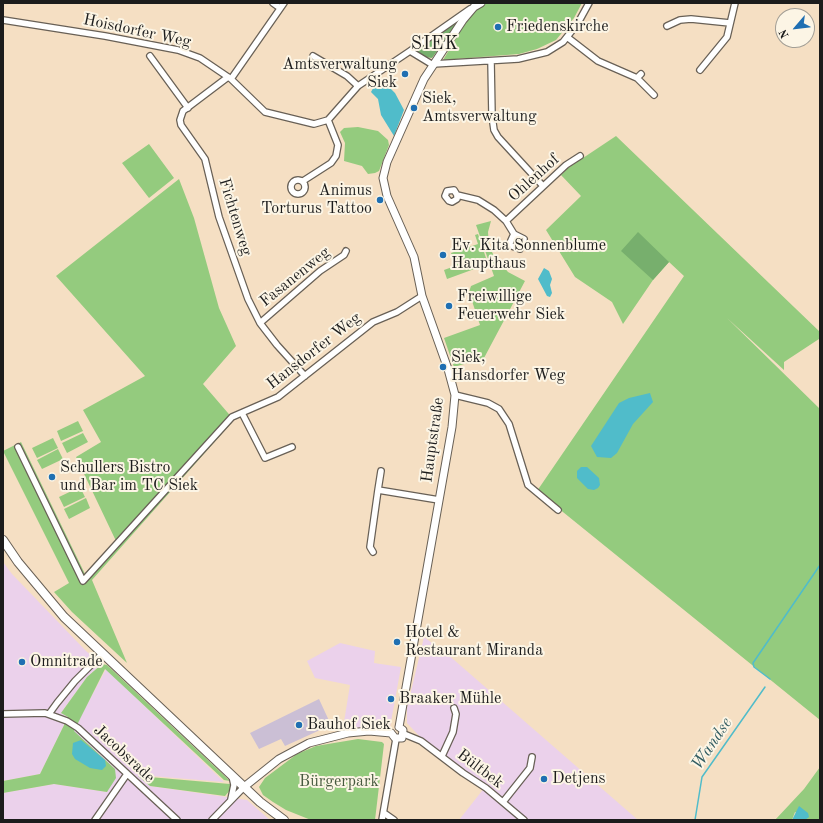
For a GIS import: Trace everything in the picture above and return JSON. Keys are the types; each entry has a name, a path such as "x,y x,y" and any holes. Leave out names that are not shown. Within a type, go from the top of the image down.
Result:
{"main road":[{"path":"3,540 41,591 64,617 244,788 269,810 284,820"}],"street":[{"path":"150,56 188,108 230,78 282,5 273,3"},
{"name":"Hauptstraße","path":"399,726 454,414 455,395 448,369 422,296 414,257 386,196 383,178 387,162 417,92 463,20 474,7 481,3"},
{"path":"410,51 433,65 518,59 547,52 563,42 578,23 589,3"},
{"path":"700,70 727,36 735,3"},
{"path":"302,181 331,163 336,156 338,146 328,120 358,86 471,8"},
{"path":"667,26 680,20 690,19 730,23"},
{"name":"Hoisdorfer Weg","path":"3,20 105,36 178,50 200,58 230,78 265,112 314,124 328,120"},
{"path":"567,37 598,61 639,76 654,95"},
{"path":"313,56 347,76 358,86"},
{"path":"491,61 492,116 494,130 498,137 543,186"},
{"name":"Fichtenweg","path":"188,108 181,115 181,125 205,159 219,217 248,299 260,323 277,345 305,376"},
{"name":"Ohlenhof","path":"506,221 543,186 580,156"},
{"name":"Ohlenhof","path":"457,195 472,198 487,205 506,221 514,234"},
{"name":"Fasanenweg","path":"260,323 320,271 344,255 346,251"},
{"name":"Hansdorfer Weg","path":"18,447 83,581 232,417 278,397 373,322 396,312 422,296"},
{"path":"455,395 488,403 499,409 510,424 528,485 558,510"},
{"path":"242,413 265,458 292,447"},
{"path":"373,552 370,547 381,471"},
{"path":"378,490 439,500"},
{"path":"49,714 56,702 102,654"},
{"name":"Bültbek","path":"442,756 453,732 456,714 454,708"},
{"name":"Jacobsrade","path":"3,714 49,714 74,726 177,820"},
{"path":"212,820 244,788 279,760 309,743 348,733 369,731 394,736 402,738 404,734 403,729 399,726 394,728 394,736 384,813 382,820"},
{"name":"Bültbek","path":"404,734 421,741 442,756 503,802 524,820"},
{"name":"Bültbek","path":"503,802 530,768 532,757"},
{"path":"95,820 127,774"},
{"path":"230,801 234,789 232,776"},
{"path":"384,813 394,820"}],"shaded area":[{"path":"3,562 12,574 86,651 102,664 87,677 61,713 68,717 40,774 3,781"},
{"path":"424,637 453,659 638,820 459,820 485,787 423,740 407,723 407,708"},
{"path":"340,643 375,651 374,663 401,667 390,727 343,728 350,685 315,678 307,661"},
{"path":"106,669 224,782 139,775 150,786 247,800 270,820 3,820 3,793 54,784 107,792 115,769 73,731"},
{"path":"319,699 331,725 285,746 281,739 259,749 250,733"}],"green space":[{"path":"487,3 582,3 574,18 556,40 537,49 519,54 443,60 466,22 476,9"},
{"path":"460,20 432,58 424,57 418,52 417,49"},
{"path":"358,127 378,131 388,140 389,145 379,171 375,173 368,174 362,166 344,161 345,143 340,132 344,128"},
{"path":"616,136 820,332 819,339 784,362 784,370 727,318 820,409 820,720 537,491 684,276 669,262 653,280 623,324 612,302 575,277 546,230 581,196 561,175 568,168"},
{"path":"149,144 174,178 149,198 122,163"},
{"path":"179,179 194,218 219,308 236,346 203,384 234,420 92,580 127,663 72,612 54,592 69,583 3,451 21,442 85,574 116,541 76,457 101,442 83,410 145,376 56,276"},
{"path":"491,221 488,232 489,246 493,254 508,272 525,281 484,358 454,367 444,338 480,325 469,292 471,286 494,276 476,225"},
{"path":"638,232 669,262 653,280 621,251"},
{"path":"478,234 488,264 447,279 444,270 455,266 451,253 478,244 475,235"},
{"path":"78,421 83,431 61,441 57,431"},
{"path":"83,433 88,442 67,453 62,443"},
{"path":"53,438 58,448 37,458 32,448"},
{"path":"58,449 63,459 42,469 37,460"},
{"path":"80,487 85,497 64,507 59,497"},
{"path":"86,498 90,508 69,519 64,509"},
{"path":"102,664 107,665 230,781 224,780 105,669 74,731 115,769 116,778 107,792 54,784 3,793 3,781 40,774 68,717 61,713 87,677"},
{"name":"Bürgerpark","path":"358,739 382,742 384,744 375,820 311,820 286,810 263,795 259,787 265,778 297,754 316,746"},
{"path":"820,767 820,820 805,820 805,818 795,812 792,820 775,820 804,789"},
{"path":"138,776 230,784 231,789 225,796 150,786"}],"water":[{"path":"384,82 395,93 404,110 394,136 381,115 378,99 371,92 376,83"},
{"path":"544,268 549,271 552,279 550,285 552,293 550,297 547,296 538,279"},
{"path":"650,393 653,402 633,424 617,453 611,458 597,457 591,446 619,403 629,398"},
{"path":"581,467 587,467 599,478 600,485 598,488 594,490 588,489 577,478 577,471"},
{"path":"81,740 105,760 106,766 102,770 90,768 75,759 72,754 73,743"},
{"path":"799,806 808,813 809,817 805,820 792,820"}],"waterway":[{"name":"Wandse","path":"770,679 754,667 753,663 820,565"},
{"name":"Wandse","path":"695,820 702,777 765,687"}],"place":[{"name":"Friedenskirche","path":"498,27"},
{"name":"Amtsverwaltung Siek","path":"405,74"},
{"name":"Siek, Amtsverwaltung","path":"414,108"},
{"name":"Animus Torturus Tattoo","path":"380,200"},
{"name":"Ev. Kita Sonnenblume Haupthaus","path":"443,255"},
{"name":"Freiwillige Feuerwehr Siek","path":"449,306"},
{"name":"Siek, Hansdorfer Weg","path":"443,367"},
{"name":"Schullers Bistro und Bar im TC Siek","path":"52,477"},
{"name":"Hotel & Restaurant Miranda","path":"397,642"},
{"name":"Omnitrade","path":"22,662"},
{"name":"Braaker Mühle","path":"391,699"},
{"name":"Bauhof Siek","path":"299,725"},
{"name":"Detjens","path":"544,779"}],"district":[{"name":"SIEK","path":"435,44"}]}
